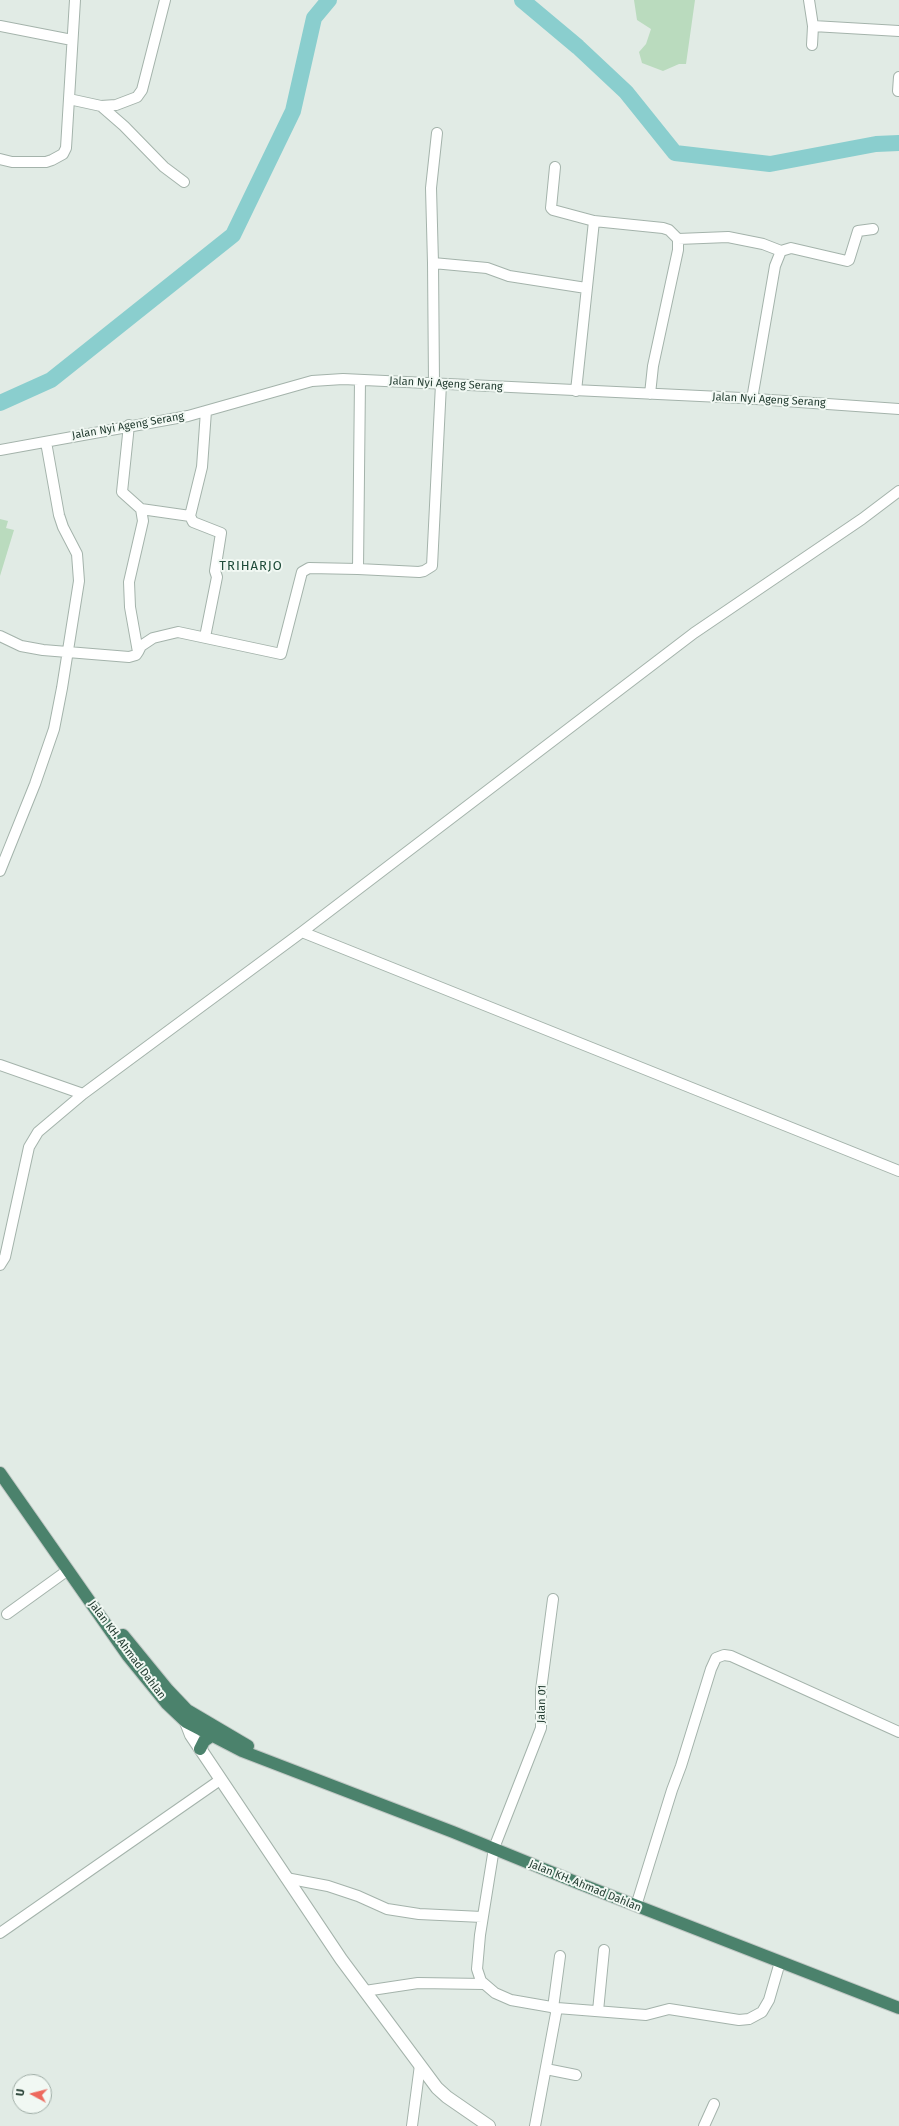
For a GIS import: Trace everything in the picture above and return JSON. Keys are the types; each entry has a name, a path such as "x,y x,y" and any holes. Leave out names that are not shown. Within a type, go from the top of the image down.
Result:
{"highway":[{"name":"Jalan KH. Ahmad Dahlan","path":"0,1473 66,1572 86,1595 108,1616 187,1716 272,1762 899,2008"},
{"path":"200,1749 204,1741 216,1733"}],"street":[{"path":"0,159 12,162 46,162 63,154 66,148 70,99 72,40 76,0"},
{"path":"70,99 101,106 123,103 137,97 142,90 161,21 165,0"},
{"path":"809,0 813,26 812,45"},
{"path":"0,26 72,40"},
{"path":"813,26 899,32"},
{"path":"898,91 899,77"},
{"path":"101,106 124,126 164,167 184,182"},
{"path":"0,636 21,646 67,652 128,657 136,655 146,641 178,632 281,654 302,572 309,568 418,572 424,571 432,566 438,384 431,188 437,133"},
{"path":"555,167 551,208 553,210 594,221 663,228 675,234 678,239 678,250 653,366 650,394"},
{"path":"576,391 594,221"},
{"path":"678,239 728,237 763,244 781,251 791,248 847,261 849,260 858,231 873,229"},
{"path":"752,398 775,266 781,251"},
{"path":"433,263 487,268 509,276 586,288"},
{"path":"358,570 360,380"},
{"name":"Jalan Nyi Ageng Serang","path":"0,450 206,411 312,381 360,380 752,398 899,409"},
{"path":"205,637 217,577 215,571 221,533 193,522 190,516 202,467 206,411"},
{"path":"129,425 122,492 141,509 190,516"},
{"path":"0,871 35,784 54,729 79,581 77,554 61,521 46,442"},
{"path":"0,1265 5,1257 25,1163 32,1139 83,1094 302,932 694,633 862,519 899,491"},
{"path":"138,652 130,607 129,582 143,521 141,509"},
{"path":"302,932 899,1171"},
{"path":"0,1065 83,1094"},
{"path":"7,1614 66,1572"},
{"name":"Jalan 01","path":"484,1984 481,1981 478,1969 482,1917 494,1848 542,1728 541,1690 553,1599"},
{"path":"636,1906 672,1790 716,1658 724,1655 731,1656 899,1732"},
{"path":"187,1716 190,1735 341,1959 420,2065 447,2097 490,2126"},
{"path":"0,1933 220,1780"},
{"path":"286,1878 328,1886 358,1896 387,1909 419,1914 482,1917"},
{"path":"598,2011 604,1950"},
{"path":"535,2126 546,2069 555,2008 560,1956"},
{"path":"365,1991 418,1983 484,1984 495,1993 511,2000 555,2008 646,2015 669,2009 739,2020 750,2020 762,2012 769,2000 780,1962"},
{"path":"412,2126 420,2065"},
{"path":"546,2069 576,2075"},
{"path":"704,2126 714,2104"}],"green space":[{"path":"634,0 695,0 686,64 679,64 663,71 642,63 639,52 646,44 651,29 637,20"},
{"path":"0,519 8,521 6,528 14,530 0,576"}],"waterway":[{"path":"0,403 51,380 233,235 293,111 314,18 329,0"},
{"path":"522,0 578,47 626,92 675,153 770,164 876,144 899,143"}],"district":[{"name":"TRIHARJO","path":"251,566"}]}
